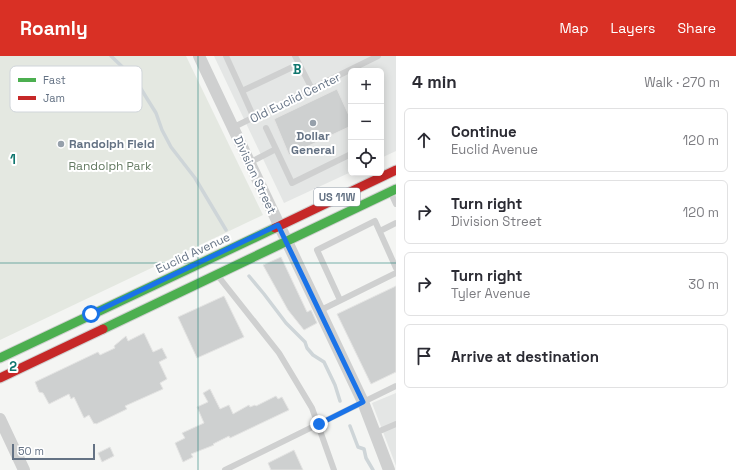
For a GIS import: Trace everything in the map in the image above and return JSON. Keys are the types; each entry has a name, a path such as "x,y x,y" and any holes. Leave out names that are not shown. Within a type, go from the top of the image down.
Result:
{"main road":[{"name":"Euclid Avenue","path":"384,173 396,170"},
{"name":"Euclid Avenue","path":"0,358 378,176"},
{"name":"US 11W","path":"0,378 393,191"}],"street":[{"name":"Division Street","path":"199,56 363,402 389,470"},
{"path":"0,419 24,470"}],"lane":[{"path":"226,56 254,118"},
{"path":"295,56 312,89"},
{"name":"Old Euclid Center","path":"232,128 378,56"},
{"path":"242,91 299,64"},
{"path":"266,128 292,183 348,155"},
{"path":"249,163 276,150"},
{"path":"393,191 396,204"},
{"path":"340,300 318,250 375,221 396,268"},
{"path":"380,231 396,223"},
{"path":"319,311 396,274"},
{"path":"217,275 279,353 312,408 319,424 334,470"},
{"path":"225,470 396,386"},
{"path":"375,433 396,426"}],"shaded area":[{"path":"214,56 396,56 396,151 384,157 384,68 348,68 348,173 284,203"},
{"path":"396,393 396,466 372,403"}],"green space":[{"name":"Randolph Park","path":"0,56 186,56 263,215 0,340"}],"building":[{"name":"Dollar General","path":"337,89 348,113 348,127 289,155 274,119"},
{"path":"281,257 307,312 311,310 317,323 304,330 288,310 263,265"},
{"path":"396,286 396,372 371,384 337,314"},
{"path":"224,296 244,337 197,358 178,317"},
{"path":"144,333 153,352 162,348 167,358 159,362 167,379 160,383 163,389 125,406 127,409 96,424 94,424 89,415 84,418 74,397 71,399 69,394 49,404 43,393 39,392 35,382 98,352 100,355 115,348 114,346 126,336 128,341"},
{"path":"210,389 220,409 229,405 233,414 249,405 250,407 256,406 276,396 278,399 282,397 289,410 230,438 229,436 213,444 214,445 191,454 193,457 183,462 175,443 185,438 182,433 204,423 197,407 208,402 203,393"},
{"path":"110,447 114,456 102,462 98,453"},
{"path":"294,450 303,470 271,470 268,463"}],"waterway":[{"path":"111,56 121,66"},
{"path":"142,90 156,113 162,130 171,147 195,178 226,230"},
{"path":"249,276 286,323 305,342 307,348 313,355 324,362 335,385 340,401"},
{"path":"350,426 358,447 364,449 366,458 373,470"}],"traffic: fast":[{"path":"103,329 396,189"},
{"path":"0,358 275,228"}],"traffic: jam":[{"path":"275,228 396,170"},
{"path":"0,378 103,329"}],"place":[{"name":"Dollar General","path":"313,123"},
{"name":"Randolph Field","path":"61,144"}],"route":[{"path":"91,314 278,225 363,402 319,424"}]}
